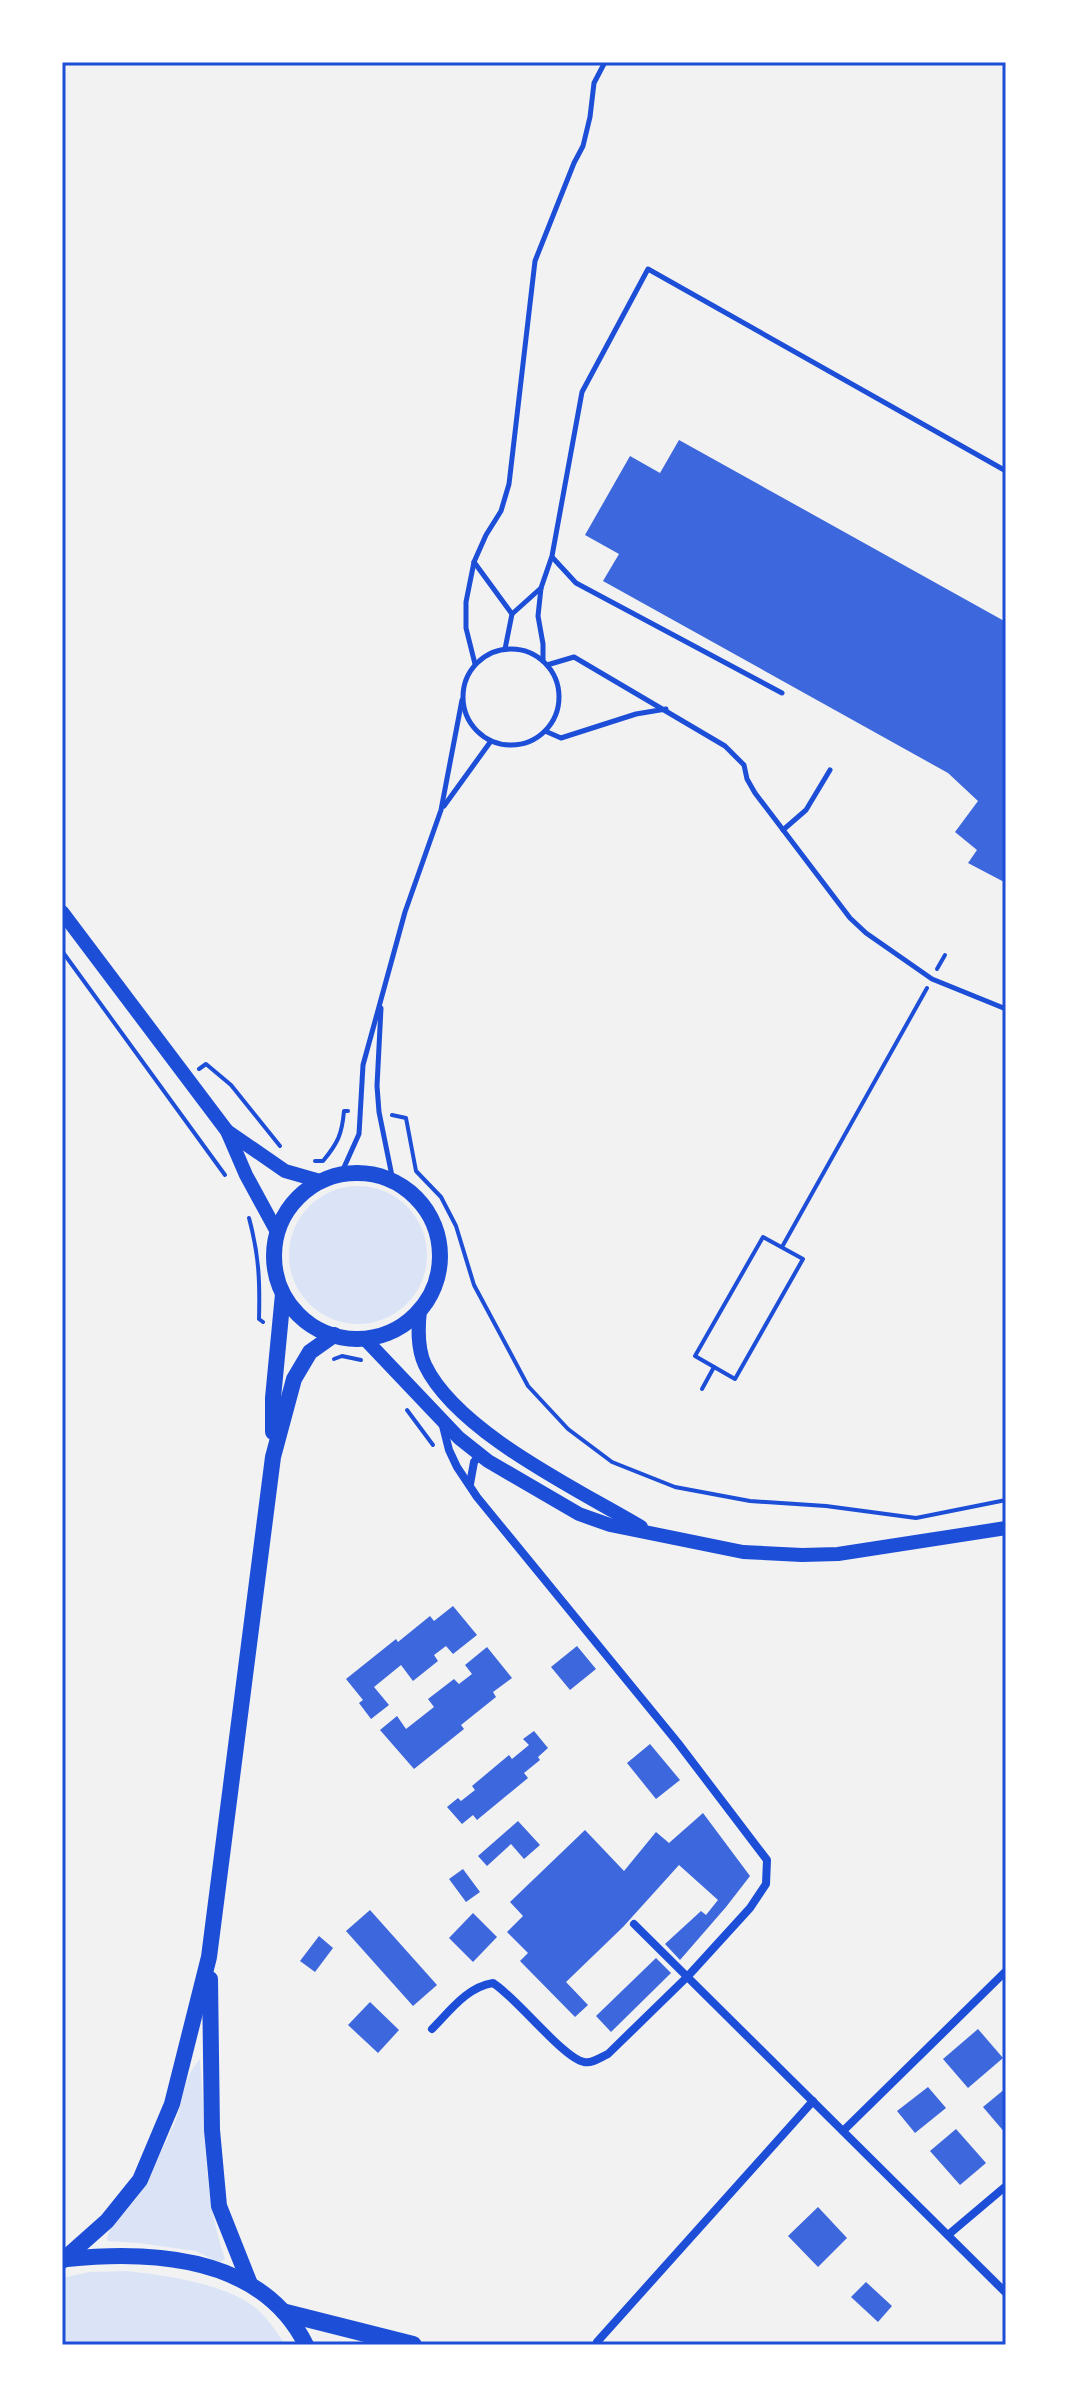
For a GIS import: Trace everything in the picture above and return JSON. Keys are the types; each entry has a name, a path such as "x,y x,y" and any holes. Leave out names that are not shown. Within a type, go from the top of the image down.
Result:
{"highway":[{"path":"286,2313 413,2345"}],"main road":[{"path":"363,1173 393,1181 418,1200 438,1238 439,1266 431,1292 420,1310 399,1327 381,1335 364,1338 334,1335 320,1330 300,1316 283,1294 275,1269 277,1232 293,1203 320,1181 341,1174 363,1173"},
{"path":"65,2260 107,2221 140,2180 172,2104 209,1957 273,1457 273,1398 283,1294"},
{"path":"273,1457 294,1379 310,1352 334,1335"},
{"path":"209,1957 212,2130 219,2206 250,2284"},
{"path":"65,2260 112,2254 157,2256 209,2266 250,2284 286,2313 306,2345"}],"street":[{"path":"62,912 227,1131 246,1175 277,1232"},
{"path":"227,1131 285,1171 320,1181"},
{"path":"420,1310 418,1329 424,1363 436,1383 463,1413 507,1447 648,1532"},
{"path":"364,1338 441,1419 480,1454 579,1514 610,1525 743,1552 802,1555 838,1554 1006,1528"},
{"path":"432,2029 470,1991 493,1983 566,2053 583,2062 608,2054 688,1976 750,1908 766,1884 767,1860 678,1743 477,1497 449,1450 441,1419"},
{"path":"470,1485 474,1462 480,1454"},
{"path":"634,1924 1006,2293"},
{"path":"843,2131 1006,1971"},
{"path":"597,2342 813,2101"},
{"path":"948,2235 1006,2186"}],"lane":[{"path":"475,664 466,628 466,602 474,562 501,511 509,484 535,261 583,146 594,83 605,62"},
{"path":"545,663 538,616 541,588 552,556 582,392 648,269 1006,471"},
{"path":"552,556 576,583 782,693"},
{"path":"474,562 512,614"},
{"path":"505,649 512,614 541,588"},
{"path":"341,1174 359,1134 363,1065 405,912 441,810 463,687 475,664 483,657 505,649 519,649 532,653 545,663 555,677 559,691 559,706 554,720 535,739 524,744 507,745 480,735 471,725 462,700"},
{"path":"545,663 574,657 725,746 744,765 755,793 850,918 866,933 932,979 1006,1009"},
{"path":"545,731 561,738 622,718 666,709"},
{"path":"441,810 491,741"},
{"path":"783,830 806,810 830,770"},
{"path":"382,998 377,1086 393,1181"}],"path":[{"path":"62,951 167,1092"},
{"path":"782,1247 945,955"},
{"path":"187,1078 206,1064 231,1085 285,1153"},
{"path":"312,1161 323,1161 333,1149 342,1133 344,1111 361,1112"},
{"path":"379,1112 406,1118 416,1171 441,1197 456,1226 474,1285 528,1386 568,1429 612,1462 675,1487 750,1501 826,1506 916,1518 1006,1500"},
{"path":"763,1237 782,1247 803,1259 735,1379 695,1356 763,1237"},
{"path":"702,1389 714,1367"}],"shaded area":[{"path":"358,1186 384,1192 407,1206 421,1229 427,1255 421,1281 407,1304 384,1318 358,1324 332,1318 309,1304 295,1281 289,1255 295,1229 309,1206 332,1192"},
{"path":"200,2059 212,2209 225,2259 219,2263 196,2251 107,2241 111,2227 142,2190 175,2122 190,2073"},
{"path":"126,2271 195,2282 231,2294 258,2310 286,2345 62,2345 62,2278 89,2272"}],"building":[{"path":"679,440 1006,622 1006,883 968,863 977,850 955,832 978,801 948,773 603,581 619,554 585,535 630,456 660,473"},
{"path":"453,1606 477,1635 453,1654 446,1646 434,1655 438,1661 413,1681 401,1665 374,1687 389,1705 371,1719 359,1703 363,1700 346,1679 396,1639 398,1642 430,1616 434,1621"},
{"path":"577,1646 596,1669 570,1690 551,1667"},
{"path":"487,1647 512,1678 493,1692 496,1697 461,1725 464,1729 414,1769 380,1730 397,1716 406,1729 434,1707 428,1699 454,1679 459,1684 472,1674 465,1665"},
{"path":"534,1731 548,1748 538,1757 540,1760 524,1773 528,1778 477,1820 473,1815 462,1824 447,1807 475,1790 472,1786 509,1755 512,1759 529,1745 523,1739"},
{"path":"650,1744 680,1780 656,1799 627,1763"},
{"path":"703,1813 750,1876 680,1960 665,1944 701,1911 706,1915 718,1900 679,1865 623,1927 566,1982 588,2005 575,2017 520,1961 528,1953 507,1932 523,1916 510,1902 585,1830 624,1871 656,1832 669,1843"},
{"path":"518,1821 540,1845 524,1859 511,1844 487,1866 478,1856"},
{"path":"463,1869 480,1892 466,1902 449,1879"},
{"path":"370,1910 437,1985 413,2006 346,1931"},
{"path":"473,1913 497,1937 473,1962 449,1938"},
{"path":"319,1936 333,1948 315,1972 300,1961"},
{"path":"656,1958 671,1973 611,2032 596,2016"},
{"path":"370,2002 399,2030 378,2053 348,2025"},
{"path":"978,2029 1003,2058 968,2088 943,2059"},
{"path":"928,2087 946,2108 915,2133 897,2111"},
{"path":"1006,2088 1006,2134 983,2107"},
{"path":"956,2129 986,2163 960,2185 930,2151"},
{"path":"818,2207 847,2238 818,2267 788,2236"},
{"path":"866,2282 892,2306 878,2322 851,2297"}]}
